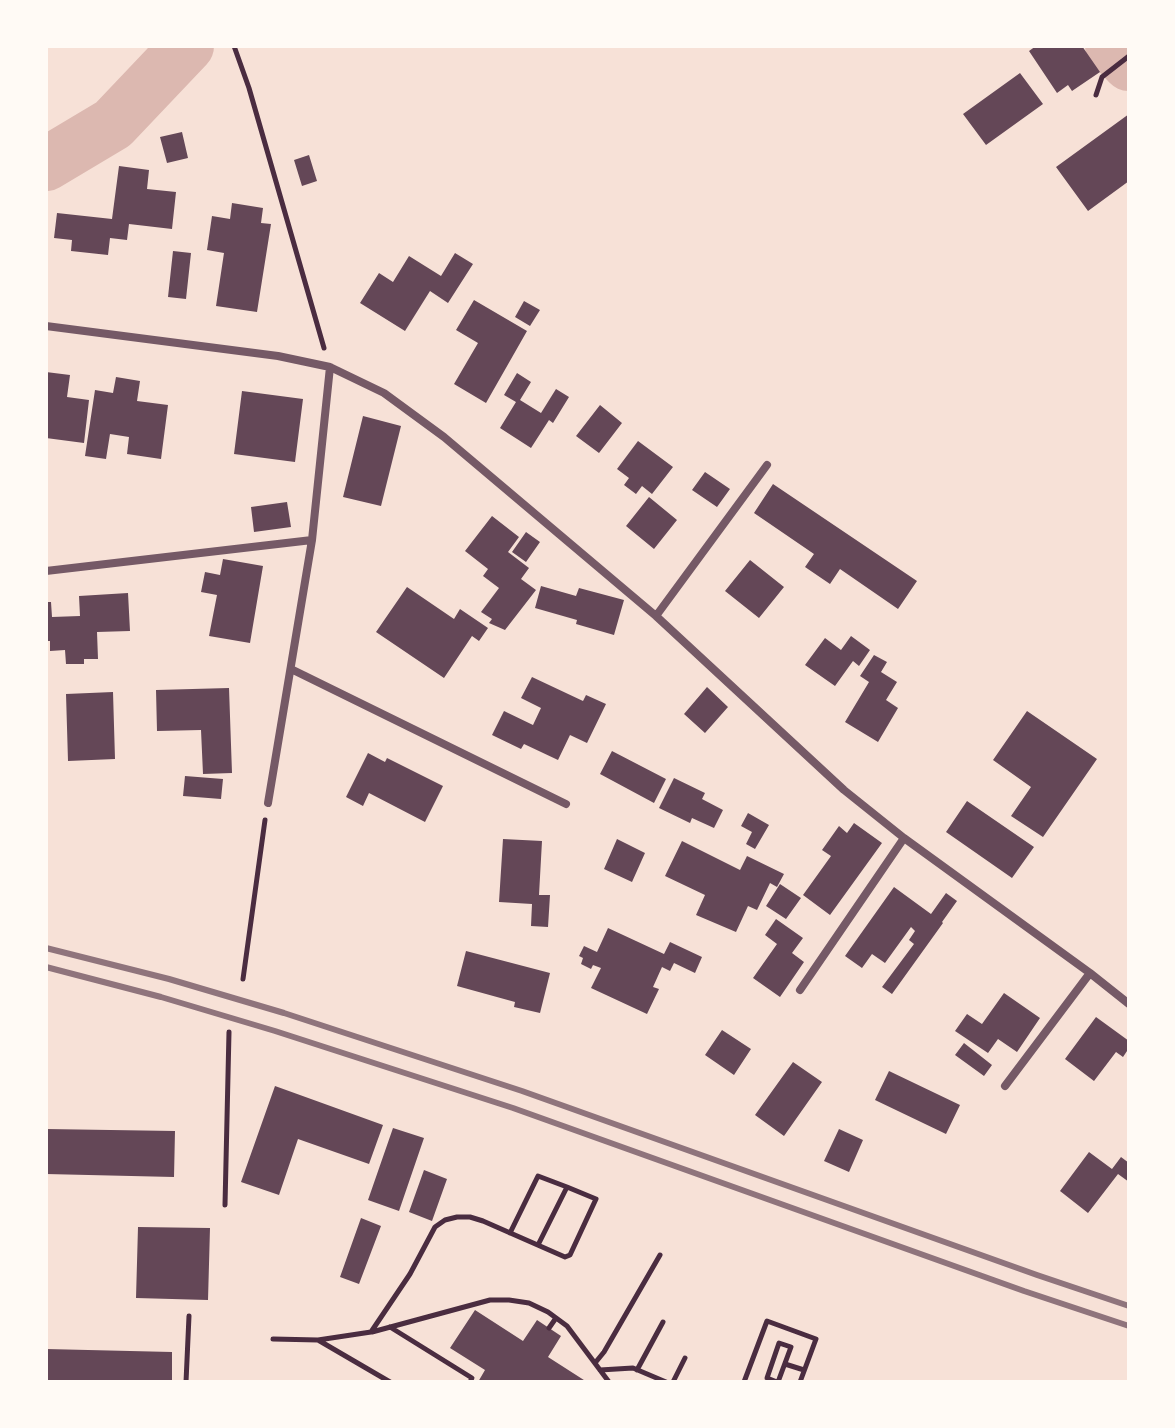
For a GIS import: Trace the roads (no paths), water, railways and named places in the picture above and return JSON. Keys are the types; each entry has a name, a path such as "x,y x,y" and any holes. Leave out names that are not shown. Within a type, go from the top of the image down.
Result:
{"street":[{"path":"46,326 278,356 330,367 384,393 444,437 656,616 844,790 1129,1004"},
{"path":"268,803 312,540 330,367"},
{"path":"656,616 767,465"},
{"path":"46,571 312,540"},
{"path":"291,669 566,804"},
{"path":"800,990 904,838"},
{"path":"1005,1086 1090,973"}],"waterway":[{"path":"46,164 113,124 187,46"},
{"path":"1112,46 1129,64"}],"railway":[{"path":"46,948 169,979 284,1013 522,1091 1129,1306"},
{"path":"46,967 275,1031 513,1108 1129,1326"}]}
